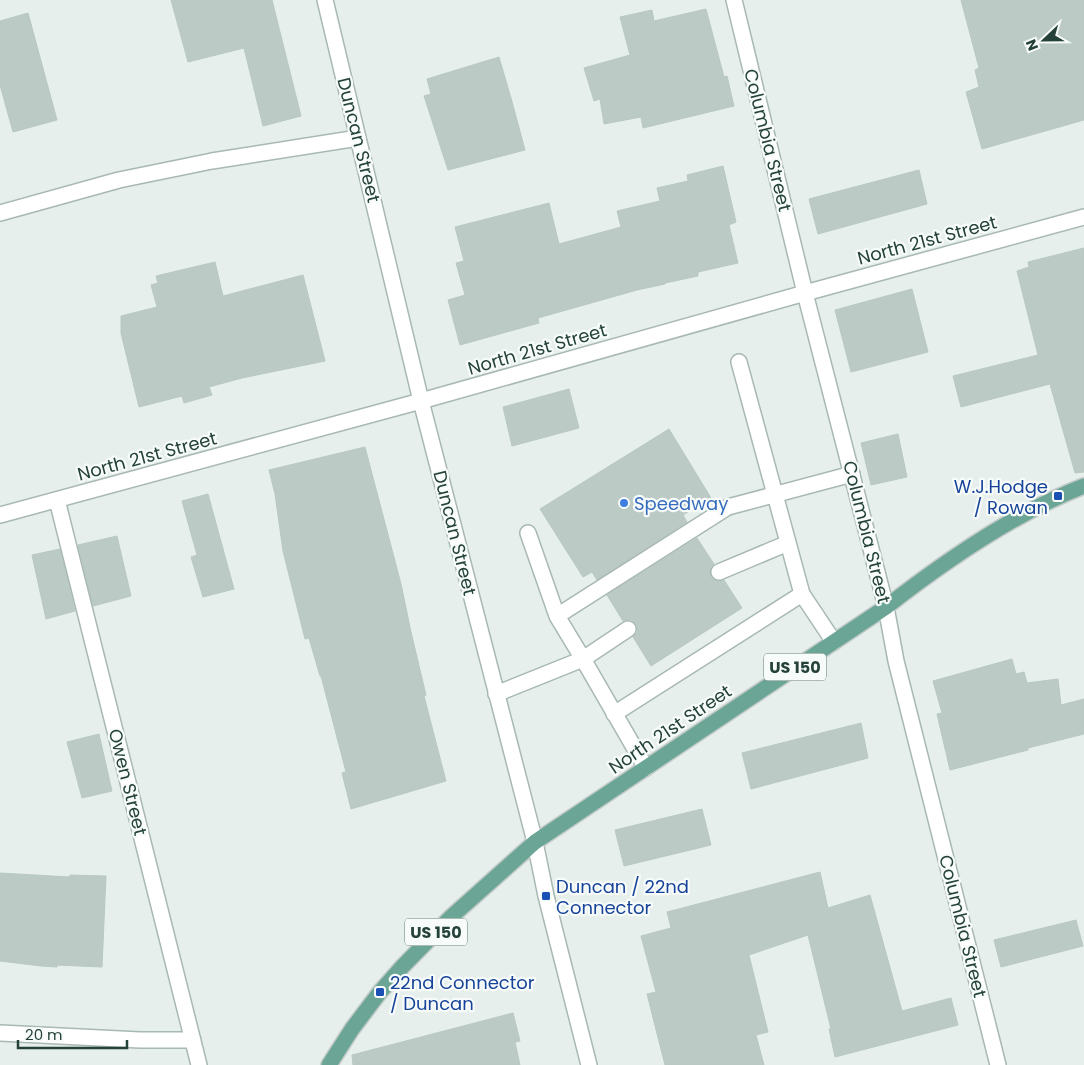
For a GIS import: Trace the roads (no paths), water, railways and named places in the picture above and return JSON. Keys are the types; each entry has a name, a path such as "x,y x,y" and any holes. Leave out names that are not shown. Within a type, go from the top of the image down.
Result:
{"main road":[{"name":"North 21st Street","path":"329,1065 352,1029 380,992 403,966 451,917 535,842 886,607 921,580 990,534 1058,496 1084,486"}],"street":[{"name":"Duncan Street","path":"325,0 421,401 535,842 546,896 589,1065"},
{"name":"Columbia Street","path":"734,0 805,292 886,607 896,661 998,1065"},
{"path":"0,213 128,178 212,161 358,138"},
{"name":"North 21st Street","path":"0,515 421,401 805,292 1084,217"},
{"path":"739,362 802,594 834,642"},
{"path":"557,616 728,507 852,474"},
{"name":"Owen Street","path":"57,500 199,1065"},
{"path":"528,533 557,616 646,768"},
{"path":"719,572 788,542"},
{"path":"614,714 802,594"},
{"path":"496,694 583,659 628,629"},
{"path":"0,1033 140,1040 192,1040"}],"place":[{"name":"W.J.Hodge / Rowan","path":"1058,496"},
{"name":"Speedway","path":"624,503"},
{"name":"Duncan / 22nd Connector","path":"546,896"},
{"name":"22nd Connector / Duncan","path":"380,992"}]}
